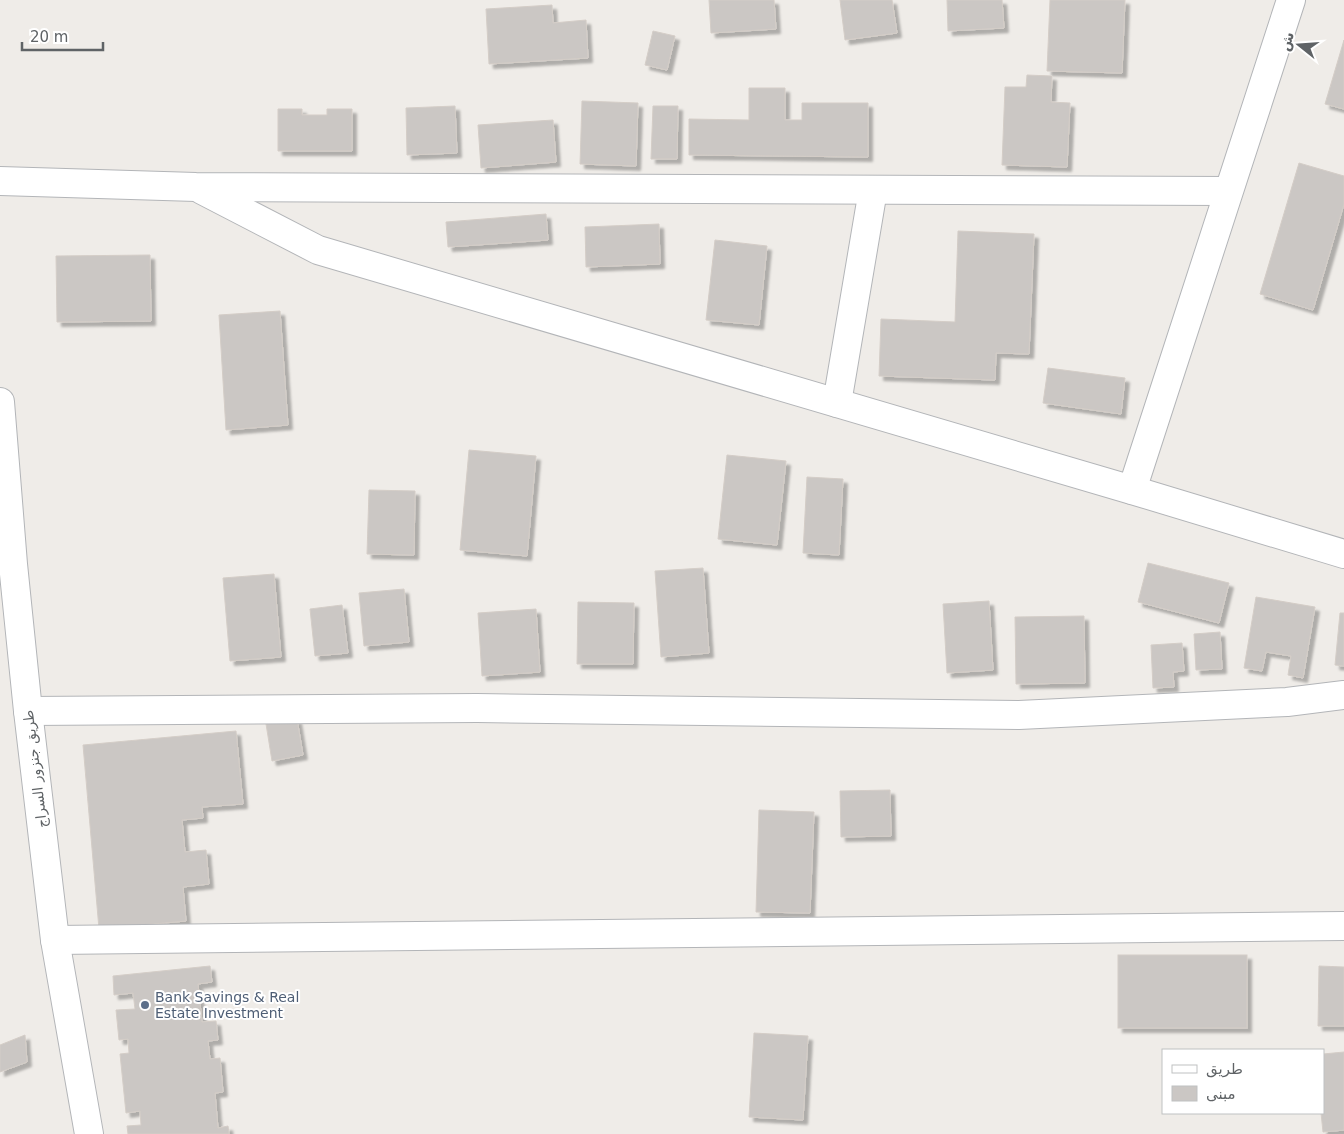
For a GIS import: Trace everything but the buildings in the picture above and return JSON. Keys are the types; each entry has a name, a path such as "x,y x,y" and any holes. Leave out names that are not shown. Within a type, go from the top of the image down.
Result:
{"street":[{"path":"1132,490 1291,0"},
{"path":"0,181 196,188 1228,191"},
{"path":"196,188 318,250 1344,554"},
{"path":"837,403 873,190"},
{"name":"طريق جنزور السراج","path":"0,402 13,564 28,711 55,940 89,1134"},
{"path":"28,711 486,708 1019,715 1287,702 1344,695"},
{"path":"55,940 1344,926"}],"place":[{"name":"Bank Savings & Real Estate Investment","path":"145,1005"}]}
